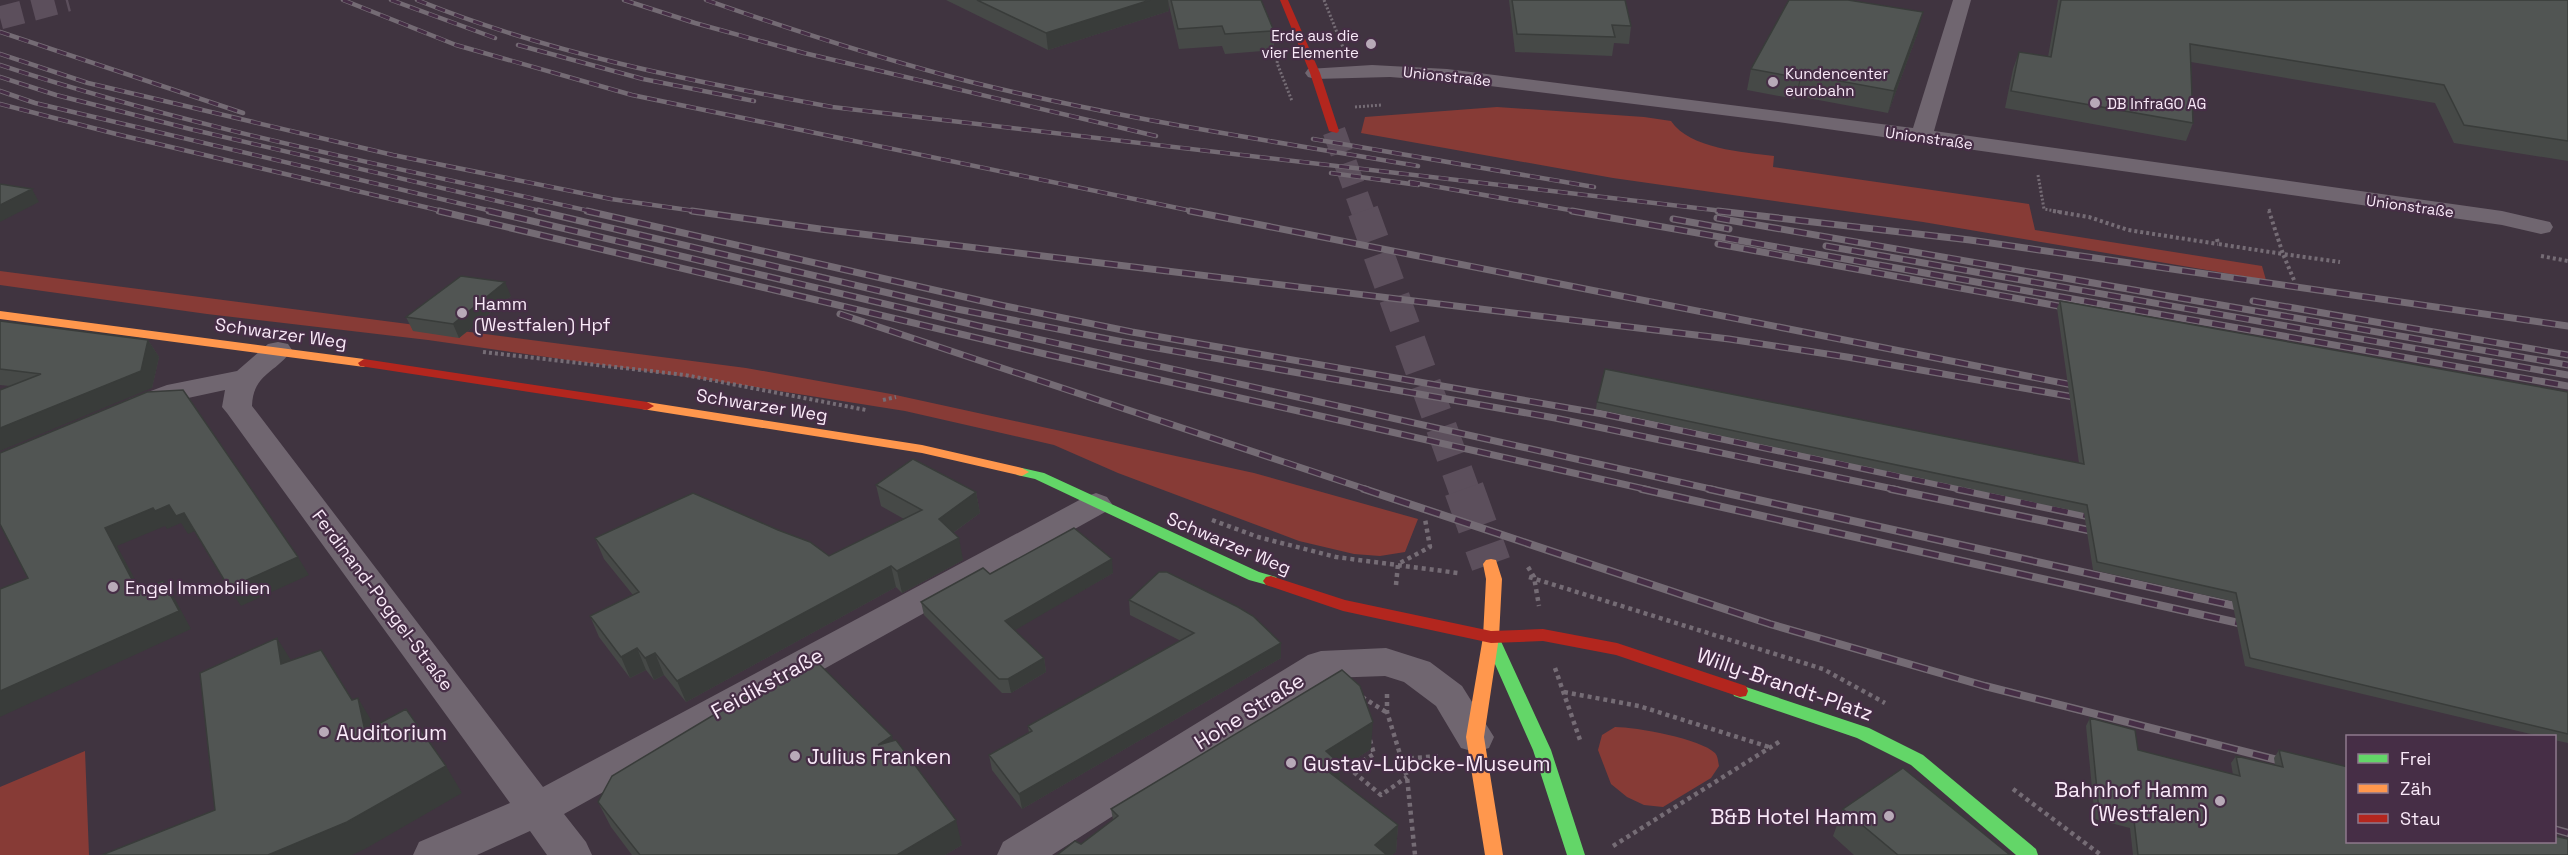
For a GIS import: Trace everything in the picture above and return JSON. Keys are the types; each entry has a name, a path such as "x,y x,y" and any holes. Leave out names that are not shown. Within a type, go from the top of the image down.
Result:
{"street":[{"path":"1284,0 1315,72 1334,131"},
{"path":"1921,136 1962,0"},
{"name":"Unionstraße","path":"1315,72 1366,69 1425,72 1921,136 2262,186 2502,218 2541,227"},
{"name":"Schwarzer Weg","path":"0,315 278,350 922,450 1039,476 1254,576 1343,605 1491,637"},
{"path":"110,418 186,388 244,379 278,350"},
{"name":"Ferdinand-Poggel-Straße","path":"244,379 236,397 237,407 571,855"},
{"name":"Feidikstraße","path":"434,855 538,809 1096,504"},
{"path":"1491,564 1494,579 1491,637 1475,737 1494,855"},
{"name":"Willy-Brandt-Platz","path":"1491,637 1543,635 1629,652 1874,737 1917,760 2029,855"},
{"path":"1491,637 1542,750 1576,855"},
{"name":"Hohe Straße","path":"1018,855 1321,665 1386,662 1417,672 1449,696 1475,737"}],"path":[{"path":"2037,168 2044,210 2089,216 2128,230 2340,262"},
{"path":"2262,186 2283,254 2294,280"},
{"path":"2541,256 2568,261"},
{"path":"883,400 896,397"},
{"path":"1394,616 1398,564 1430,546 1425,519"},
{"path":"1534,577 1543,635 1582,747"},
{"path":"1386,662 1387,712 1407,777 1415,855"},
{"path":"1351,691 1387,712"},
{"path":"1564,692 1640,706 1769,747"},
{"path":"1607,850 1769,747 1824,718"},
{"path":"1368,734 1374,754 1350,769 1381,795 1407,777"},
{"path":"1610,835 1617,855"}],"shaded area":[{"path":"1497,107 1644,117 1671,121 1691,138 1718,148 1774,156 1773,167 2029,204 2035,230 2262,266 2266,280 1923,222 1613,178 1361,133 1365,117"},
{"path":"0,271 746,368 891,394 1254,473 1418,519 1405,552 1380,556 1354,554 1299,541 1118,473 1054,445 905,411 736,384 428,340 207,314 0,285"},
{"path":"1615,727 1638,729 1696,743 1715,753 1719,766 1711,778 1663,807 1644,805 1627,797 1611,784 1598,750 1602,735"},
{"path":"85,751 89,855 0,855 0,787"}],"building":[{"path":"977,0 1150,0 1046,33"},
{"path":"1171,0 1261,0 1274,31 1225,34 1222,26 1178,29"},
{"path":"1512,0 1625,0 1631,26 1612,25 1615,37 1517,34"},
{"path":"1789,0 1848,0 1923,12 1894,91 1802,74 1800,78 1751,69"},
{"path":"2061,0 2568,0 2568,141 2464,125 2444,85 2190,44 2193,123 2011,91 2019,52 2051,57"},
{"path":"0,184 32,189 0,205"},
{"path":"461,276 505,282 453,324 406,317"},
{"path":"2060,301 2568,392 2568,734 2250,658 2236,593 2097,562 2087,505 1597,402 1605,369 2084,464"},
{"path":"0,321 148,340 141,371 0,428 0,390 41,374 0,369"},
{"path":"183,390 298,557 229,588 184,513 176,516 169,505 155,511 153,508 105,528 138,591 163,581 179,611 0,691 0,589 28,578 0,524 0,453 147,392"},
{"path":"913,459 976,492 939,519 959,538 897,571 891,566 677,681 655,653 645,658 637,648 621,657 590,616 639,592 595,538 693,493 810,542 829,556 922,510 876,485"},
{"path":"1074,528 1112,559 1005,621 1044,658 1008,679 999,679 921,602 983,568 990,574"},
{"path":"1159,572 1167,572 1238,607 1253,616 1281,643 1019,794 989,755 1032,731 1028,726 1194,633 1129,600"},
{"path":"277,638 281,664 321,650 352,700 358,698 365,731 406,709 446,766 347,822 268,855 102,855 215,810 200,673"},
{"name":"Julius Franken","path":"814,659 892,736 878,745 896,740 956,820 897,855 640,855 598,802 612,776 717,713"},
{"name":"Gustav-Lübcke-Museum","path":"1342,670 1360,686 1373,722 1326,751 1340,764 1329,772 1398,825 1375,845 1387,855 1057,855 1075,841 1081,844 1118,816 1111,809"},
{"name":"Bahnhof Hamm (Westfalen)","path":"2090,718 2135,730 2138,750 2240,776 2236,756 2283,767 2279,750 2346,767 2346,843 2556,843 2556,836 2568,839 2568,855 2138,855 2134,820 2099,811"},
{"path":"1903,768 2010,855 1898,855 1843,809"}],"tunnel":[{"path":"0,18 68,0"},
{"path":"1334,131 1363,212"},
{"path":"1363,211 1464,490"},
{"path":"1464,489 1491,564"}],"railway":[{"path":"343,0 456,45 632,95 1197,212"},
{"path":"391,0 495,38"},
{"path":"417,0 467,19 570,51 674,76 832,107 1731,212"},
{"path":"624,0 695,23 804,53 1156,136"},
{"path":"706,0 803,33 967,81 1191,128 1418,166"},
{"path":"0,32 243,113"},
{"path":"518,45 643,79 754,101"},
{"path":"0,54 88,83 393,155 611,199 702,212"},
{"path":"0,65 146,109 220,128 594,212"},
{"path":"0,77 56,95 190,129 544,212"},
{"path":"0,91 35,103 496,212"},
{"path":"0,104 120,135 446,212"},
{"path":"1313,139 1594,187"},
{"path":"1331,173 1418,185"},
{"path":"1410,182 1581,212"},
{"path":"439,211 1045,354 1649,490"},
{"path":"489,211 979,326 1715,490"},
{"path":"538,211 957,309 1123,342 1555,418 1898,490"},
{"path":"587,211 1000,305 1132,332 1603,414 1965,490"},
{"path":"692,211 820,229 1729,339 1847,357 2085,399"},
{"path":"1190,211 2083,387"},
{"path":"1572,211 2568,386"},
{"path":"1718,211 1970,240 2568,326"},
{"path":"1717,218 2568,365"},
{"path":"1673,219 1729,229"},
{"path":"1718,244 2075,309"},
{"path":"1826,246 2568,375"},
{"path":"2253,301 2568,355"},
{"path":"840,314 1368,490"},
{"path":"1364,489 1770,624 1985,686 2289,763"},
{"path":"1642,489 2252,626"},
{"path":"1709,489 2249,609"},
{"path":"1891,489 2102,533"},
{"path":"1958,489 2102,519"},
{"path":"2556,830 2568,833"}],"traffic: fast":[{"path":"1022,472 1039,476 1254,576 1271,581"},
{"path":"1491,637 1542,750 1576,855"},
{"path":"1740,691 1863,733 1917,760 2029,855"}],"traffic: slow":[{"path":"0,315 364,363"},
{"path":"647,406 922,449 1022,472"},
{"path":"1491,564 1494,579 1491,637 1475,737 1494,855"}],"traffic: jam":[{"path":"1284,0 1315,73 1334,131"},
{"path":"364,363 647,406"},
{"path":"1271,581 1343,605 1491,637 1543,635 1617,649 1740,691"}],"place":[{"name":"Erde aus die vier Elemente","path":"1371,44"},
{"name":"Kundencenter eurobahn","path":"1773,82"},
{"name":"DB InfraGO AG","path":"2095,103"},
{"name":"Hamm (Westfalen) Hpf","path":"462,313"},
{"name":"Engel Immobilien","path":"113,587"},
{"name":"Auditorium","path":"324,732"},
{"name":"Julius Franken","path":"795,756"},
{"name":"Gustav-Lübcke-Museum","path":"1291,763"},
{"name":"Bahnhof Hamm (Westfalen)","path":"2220,801"},
{"name":"B&B Hotel Hamm","path":"1889,816"}]}
